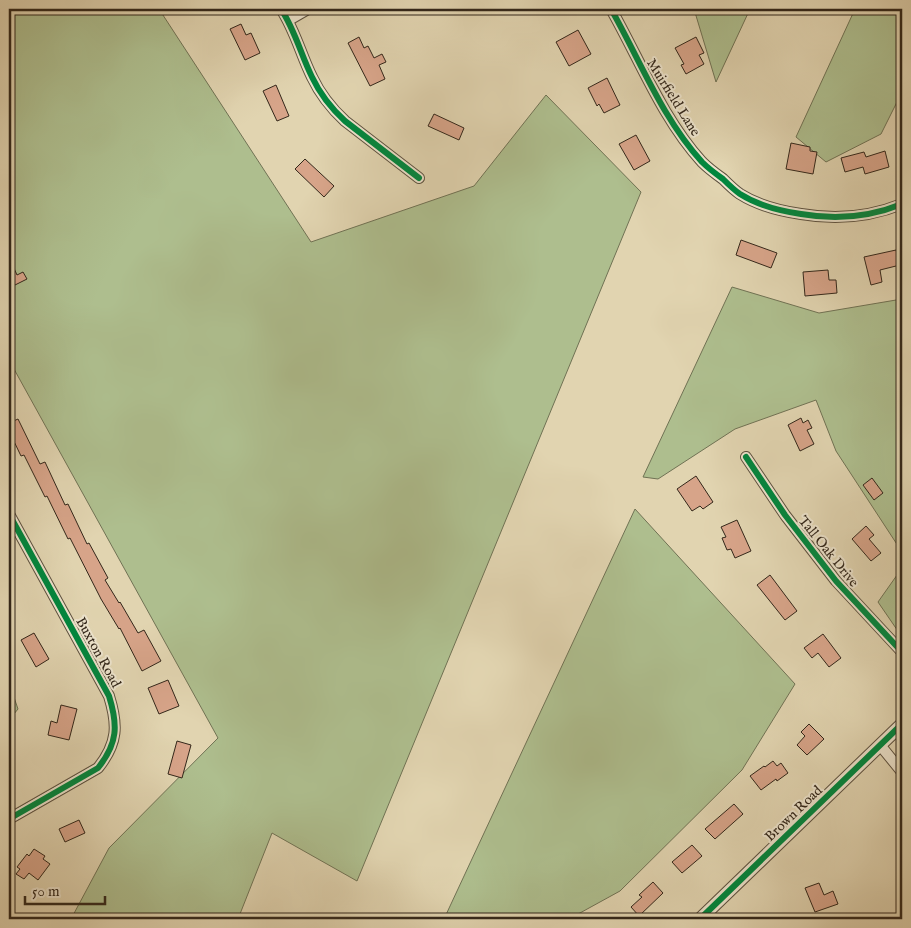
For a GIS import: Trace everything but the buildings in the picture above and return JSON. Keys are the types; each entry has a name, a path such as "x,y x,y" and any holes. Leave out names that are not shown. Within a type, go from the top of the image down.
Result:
{"street":[{"path":"281,9 289,20 311,76 334,111 419,178"},
{"path":"289,20 308,9"},
{"name":"Muirfield Lane","path":"611,9 643,73 675,128 703,163 740,194 768,207 822,218 852,217 888,210 902,204"},
{"name":"Tall Oak Drive","path":"746,457 785,515 836,581 902,652"},
{"name":"Buxton Road","path":"9,514 109,696 114,712 115,727 113,745 98,768 9,819"},
{"name":"Brown Road","path":"700,919 902,724"},
{"path":"880,745 902,772"}],"green space":[{"path":"9,9 159,9 311,242 474,186 546,95 641,192 357,881 272,833 238,919 71,919 109,848 218,738 9,360"},
{"path":"694,9 750,9 716,82"},
{"path":"855,9 902,9 902,92 881,134 826,162 796,137"},
{"path":"732,287 819,313 902,299 902,552 836,451 816,400 735,429 658,479 643,477"},
{"path":"635,509 795,684 742,770 620,891 569,919 444,919"},
{"path":"902,568 902,637 878,602"},
{"path":"9,683 18,709 9,720"}],"cycle path":[{"path":"281,9 315,83 331,106 345,121 419,178"},
{"path":"611,9 652,88 675,127 702,162 740,194 777,210 827,217 853,216 878,212 902,204"},
{"path":"746,457 785,515 836,581 902,652"},
{"path":"9,514 109,696 115,725 113,742 105,759 98,768 9,819"},
{"path":"700,919 902,724"}]}
